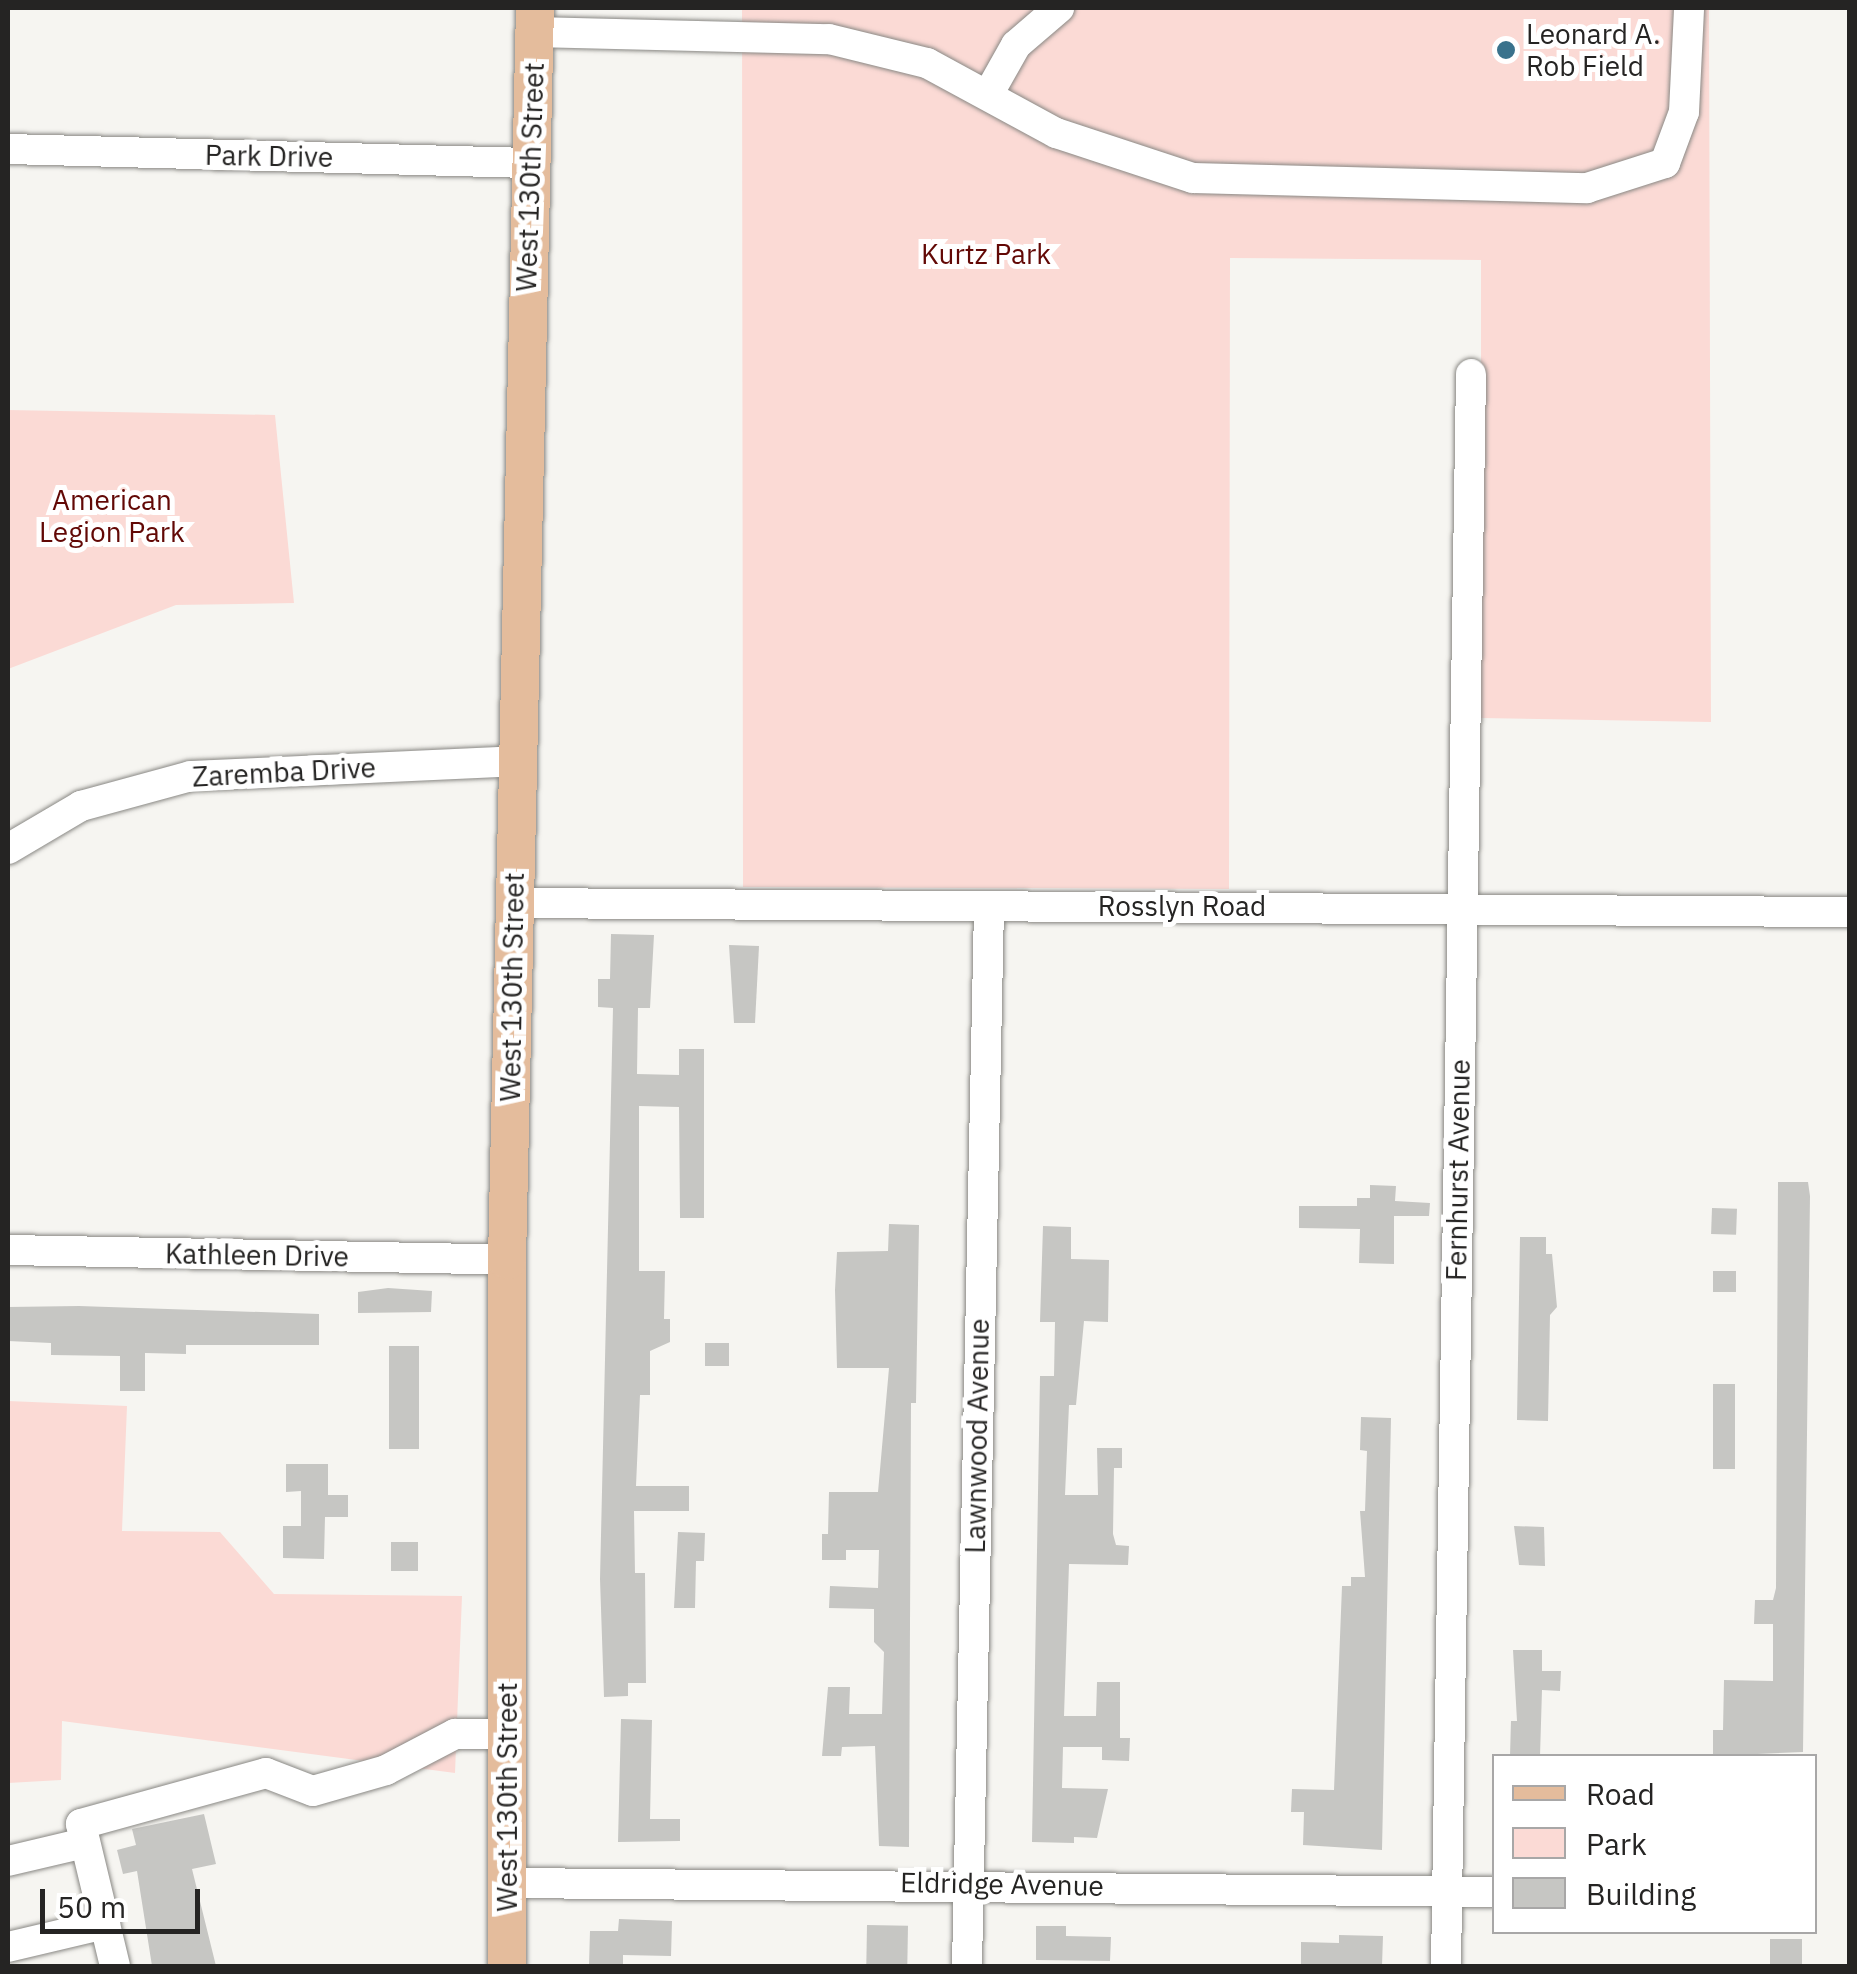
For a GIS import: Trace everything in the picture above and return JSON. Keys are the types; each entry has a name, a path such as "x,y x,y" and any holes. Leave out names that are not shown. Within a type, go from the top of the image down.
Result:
{"main road":[{"name":"West 130th Street","path":"507,1966 506,1260 534,20"}],"street":[{"path":"990,92 1016,45 1058,8"},
{"path":"534,20 829,39 927,64 990,92 1056,133 1193,178 1587,188 1665,163 1684,112 1690,8"},
{"name":"Park Drive","path":"8,149 530,163"},
{"name":"Fernhurst Avenue","path":"1446,1966 1471,374"},
{"name":"Zaremba Drive","path":"8,849 80,806 190,776 517,761"},
{"name":"Rosslyn Road","path":"514,903 1462,906 1850,912"},
{"name":"Lawnwood Avenue","path":"967,1966 989,906"},
{"name":"Kathleen Drive","path":"8,1250 506,1260"},
{"path":"8,1862 266,1773 313,1790 386,1770 455,1734 508,1734"},
{"path":"83,1834 115,1966"},
{"name":"Eldridge Avenue","path":"509,1883 968,1883 1492,1892"},
{"path":"8,1948 105,1924"}],"green space":[{"name":"Kurtz Park","path":"742,8 1709,8 1711,722 1481,718 1481,260 1230,258 1229,889 743,887"},
{"name":"American Legion Park","path":"8,410 275,415 294,603 176,605 8,669"},
{"path":"8,1401 127,1406 122,1531 220,1532 274,1594 462,1596 455,1773 62,1721 61,1780 8,1783"}],"building":[{"path":"611,934 654,935 650,1008 638,1008 637,1074 679,1075 679,1049 704,1049 704,1218 680,1218 679,1107 639,1106 639,1271 665,1271 664,1319 670,1319 670,1342 650,1351 650,1395 640,1395 636,1486 689,1486 689,1511 634,1511 635,1573 645,1573 646,1683 628,1683 628,1696 604,1697 600,1579 613,1008 598,1007 598,979 610,979"},
{"path":"729,945 759,946 755,1023 734,1023"},
{"path":"1778,1182 1808,1182 1803,1752 1713,1754 1713,1730 1723,1730 1724,1680 1773,1681 1773,1624 1754,1624 1755,1600 1773,1600"},
{"path":"1370,1185 1396,1186 1395,1201 1430,1203 1429,1216 1394,1216 1394,1264 1359,1263 1360,1229 1299,1228 1299,1206 1357,1206 1357,1198 1370,1198"},
{"path":"1712,1208 1737,1209 1736,1235 1711,1234"},
{"path":"889,1224 919,1225 916,1403 911,1403 909,1847 879,1846 875,1746 842,1747 841,1756 822,1756 828,1687 850,1687 849,1714 882,1714 884,1652 874,1642 874,1609 829,1608 830,1586 878,1588 879,1550 846,1550 846,1560 822,1560 822,1534 828,1534 829,1492 878,1492 889,1368 837,1368 835,1290 837,1252 888,1251"},
{"path":"1043,1226 1071,1227 1071,1259 1109,1260 1108,1322 1084,1321 1076,1405 1069,1405 1065,1495 1098,1495 1097,1448 1122,1448 1122,1468 1114,1468 1113,1534 1116,1545 1129,1546 1128,1565 1069,1564 1064,1716 1096,1716 1097,1682 1120,1682 1120,1738 1130,1738 1129,1761 1102,1760 1102,1747 1063,1747 1062,1788 1108,1789 1097,1838 1074,1837 1074,1843 1032,1842 1040,1376 1054,1376 1055,1322 1040,1322"},
{"path":"1520,1237 1546,1237 1546,1254 1552,1254 1557,1307 1550,1315 1548,1421 1517,1420"},
{"path":"1713,1271 1736,1271 1736,1292 1713,1292"},
{"path":"388,1288 432,1291 431,1312 358,1313 358,1292"},
{"path":"8,1307 319,1314 319,1345 186,1345 186,1354 145,1353 145,1391 120,1391 120,1356 51,1355 51,1343 8,1341"},
{"path":"705,1343 729,1343 729,1366 705,1366"},
{"path":"389,1346 419,1346 419,1449 389,1449"},
{"path":"1713,1384 1735,1384 1735,1469 1713,1469"},
{"path":"1361,1417 1391,1418 1382,1850 1303,1845 1304,1812 1291,1812 1292,1789 1334,1790 1342,1586 1351,1586 1351,1577 1365,1577 1360,1511 1365,1511 1367,1451 1360,1450"},
{"path":"286,1464 328,1464 328,1495 348,1495 348,1517 325,1517 324,1559 283,1558 283,1526 301,1526 301,1491 286,1492"},
{"path":"1514,1526 1544,1527 1545,1566 1519,1565"},
{"path":"678,1532 705,1533 704,1561 696,1561 695,1608 674,1608"},
{"path":"391,1542 418,1542 418,1571 391,1571"},
{"path":"1513,1650 1542,1650 1542,1671 1561,1671 1560,1691 1542,1690 1540,1754 1510,1754 1511,1721 1517,1721"},
{"path":"621,1719 652,1720 650,1819 680,1819 680,1841 618,1842"},
{"path":"204,1814 216,1864 192,1869 216,1966 152,1966 137,1871 123,1874 117,1850 136,1845 132,1829"},
{"path":"619,1919 672,1921 671,1956 623,1955 623,1966 589,1966 590,1931 618,1931"},
{"path":"867,1925 908,1926 907,1966 866,1966"},
{"path":"1036,1926 1066,1926 1066,1936 1111,1937 1110,1961 1036,1960"},
{"path":"1339,1935 1383,1936 1382,1966 1301,1965 1301,1942 1339,1943"},
{"path":"1770,1939 1802,1939 1802,1966 1770,1966"}],"place":[{"name":"Leonard A. Rob Field","path":"1506,50"}]}
